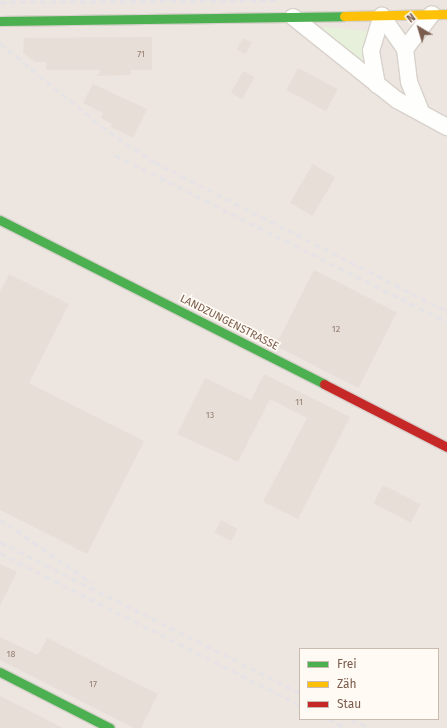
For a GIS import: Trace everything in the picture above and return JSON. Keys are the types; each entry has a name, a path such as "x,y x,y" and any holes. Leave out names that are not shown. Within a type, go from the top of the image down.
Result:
{"street":[{"path":"0,21 440,14"},
{"path":"405,49 440,14"},
{"path":"293,16 396,100 422,111 447,127"},
{"path":"382,16 405,49 409,82 422,111"},
{"path":"377,85 371,51 382,16"},
{"name":"LANDZUNGENSTRASSE","path":"0,220 447,448"},
{"path":"0,672 110,728"}],"shaded area":[{"path":"0,0 447,0 447,728 0,728"}],"green space":[{"path":"324,27 370,31 367,66 323,30"}],"building":[{"path":"152,37 152,70 131,70 131,75 97,76 101,70 46,70 46,62 35,62 23,53 24,38"},
{"path":"243,38 252,43 245,54 237,49"},
{"path":"298,68 338,89 326,111 286,90"},
{"path":"243,71 254,77 242,99 231,93"},
{"path":"93,84 147,109 133,138 111,127 112,124 101,118 103,113 83,103"},
{"path":"313,164 335,177 312,216 290,203"},
{"path":"314,270 397,312 358,388 275,346"},
{"path":"9,274 69,304 29,383 144,441 87,554 0,510 0,292"},
{"path":"264,374 350,417 298,519 263,502 307,418 270,399 238,462 177,434 205,378 251,400"},
{"path":"383,485 420,504 411,523 373,504"},
{"path":"221,520 238,529 231,541 214,532"},
{"path":"0,564 17,572 0,606"},
{"path":"0,637 38,655 47,638 158,694 141,728 134,728 0,660"},
{"path":"0,696 63,728 0,728"}],"railway":[{"path":"0,2 277,0"},
{"path":"0,43 101,126 154,162 447,311"},
{"path":"115,155 447,322"},
{"path":"0,519 92,583"},
{"path":"0,542 299,692"},
{"path":"0,553 299,704"},
{"path":"330,720 346,728"},
{"path":"353,720 369,728"}],"traffic: fast":[{"path":"0,21 344,16"},
{"path":"0,220 324,384"},
{"path":"0,672 110,728"}],"traffic: slow":[{"path":"344,16 447,14"}],"traffic: jam":[{"path":"324,384 447,447"}]}
